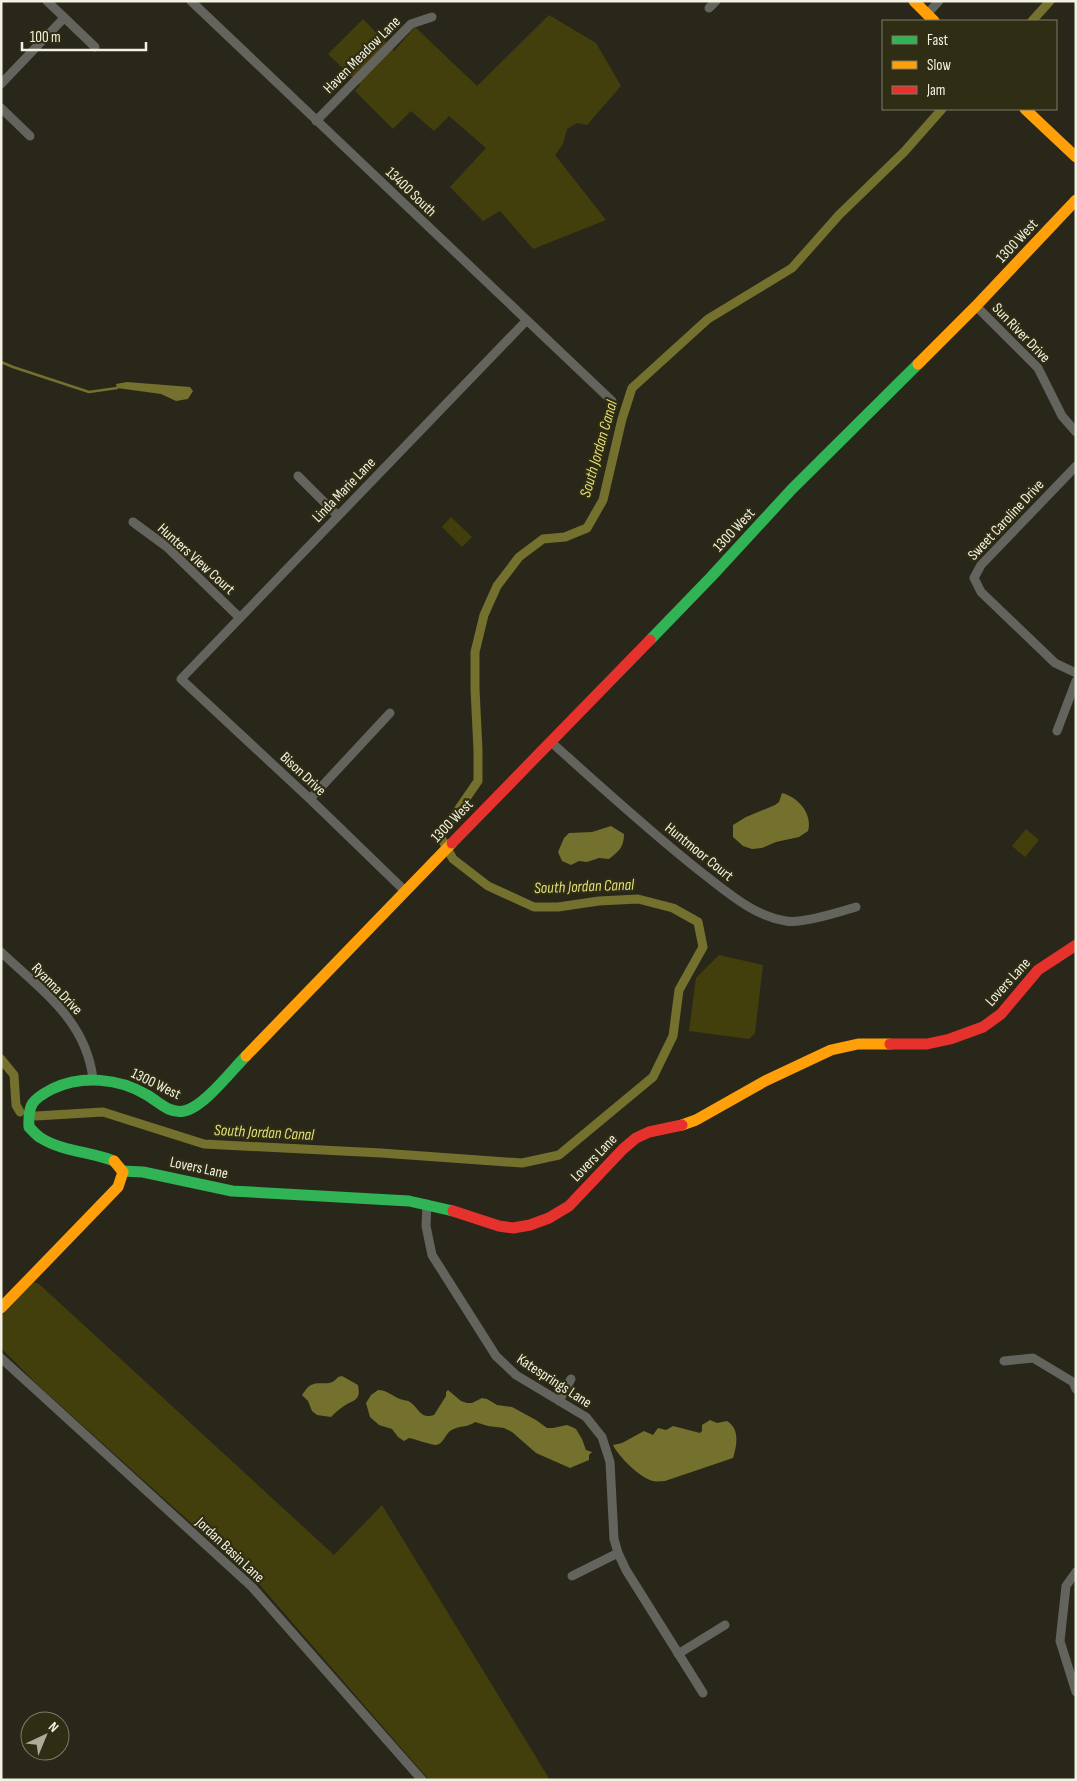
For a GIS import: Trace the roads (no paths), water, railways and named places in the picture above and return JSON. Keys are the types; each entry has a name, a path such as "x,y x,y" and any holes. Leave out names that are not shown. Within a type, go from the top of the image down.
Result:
{"street":[{"path":"47,1 94,47"},
{"name":"13400 South","path":"191,1 612,402"},
{"path":"914,1 931,18 940,1"},
{"name":"Haven Meadow Lane","path":"316,121 411,24 432,17"},
{"path":"1,84 64,18"},
{"path":"1,108 30,136"},
{"path":"1026,110 1076,157"},
{"name":"1300 West","path":"122,1171 117,1162 109,1157 61,1147 42,1140 33,1132 29,1124 28,1114 30,1107 44,1093 73,1082 93,1079 112,1080 130,1086 173,1111 185,1112 207,1098 290,1009 711,577 792,489 976,306 1076,200"},
{"name":"Sun River Drive","path":"976,306 1038,368 1062,416 1076,432"},
{"name":"Linda Marie Lane","path":"181,679 526,321"},
{"name":"Sweet Caroline Drive","path":"1076,466 981,564 974,578 980,592 1055,663 1076,673"},
{"path":"298,476 338,516"},
{"name":"Hunters View Court","path":"133,522 167,548 240,618"},
{"name":"Bison Drive","path":"181,679 310,799 405,891"},
{"path":"1058,731 1076,681"},
{"path":"310,799 390,713"},
{"name":"Huntmoor Court","path":"551,742 682,857 753,910 775,919 792,922 856,907"},
{"name":"Lovers Lane","path":"122,1171 143,1172 232,1191 409,1201 427,1204 506,1227 522,1227 538,1223 569,1206 623,1149 636,1138 649,1132 676,1127 696,1120 765,1081 831,1050 858,1044 927,1044 950,1039 983,1027 1001,1014 1038,970 1076,945"},
{"name":"Ryanna Drive","path":"1,952 71,1022 87,1052 93,1079"},
{"path":"1,1308 118,1187 122,1181 122,1171"},
{"name":"Katesprings Lane","path":"427,1204 426,1226 432,1255 491,1349 516,1375 579,1412 592,1423 605,1445 610,1462 613,1531 618,1552 626,1570 703,1693"},
{"name":"Jordan Basin Lane","path":"1,1358 252,1587 422,1780"},
{"path":"1004,1361 1033,1358 1073,1382 1076,1389"},
{"path":"559,1400 571,1379"},
{"path":"572,1576 618,1552"},
{"path":"1076,1572 1066,1586 1060,1641 1076,1692"},
{"path":"678,1654 725,1625"}],"waterway":[{"name":"South Jordan Canal","path":"1033,20 1050,1"},
{"name":"South Jordan Canal","path":"36,1116 103,1112 204,1144 381,1153 522,1163 559,1155 653,1077 673,1036 679,990 703,947 698,922 673,908 638,899 599,901 558,907 534,907 488,886 453,859 440,836 478,781 475,652 484,615 497,586 519,557 543,539 565,537 587,528 603,500 622,419 632,388 708,319 792,268 839,215 904,152 941,110"},
{"path":"1,362 89,392 117,388"},
{"name":"South Jordan Canal","path":"1,1059 14,1075 16,1105 20,1112"}]}
